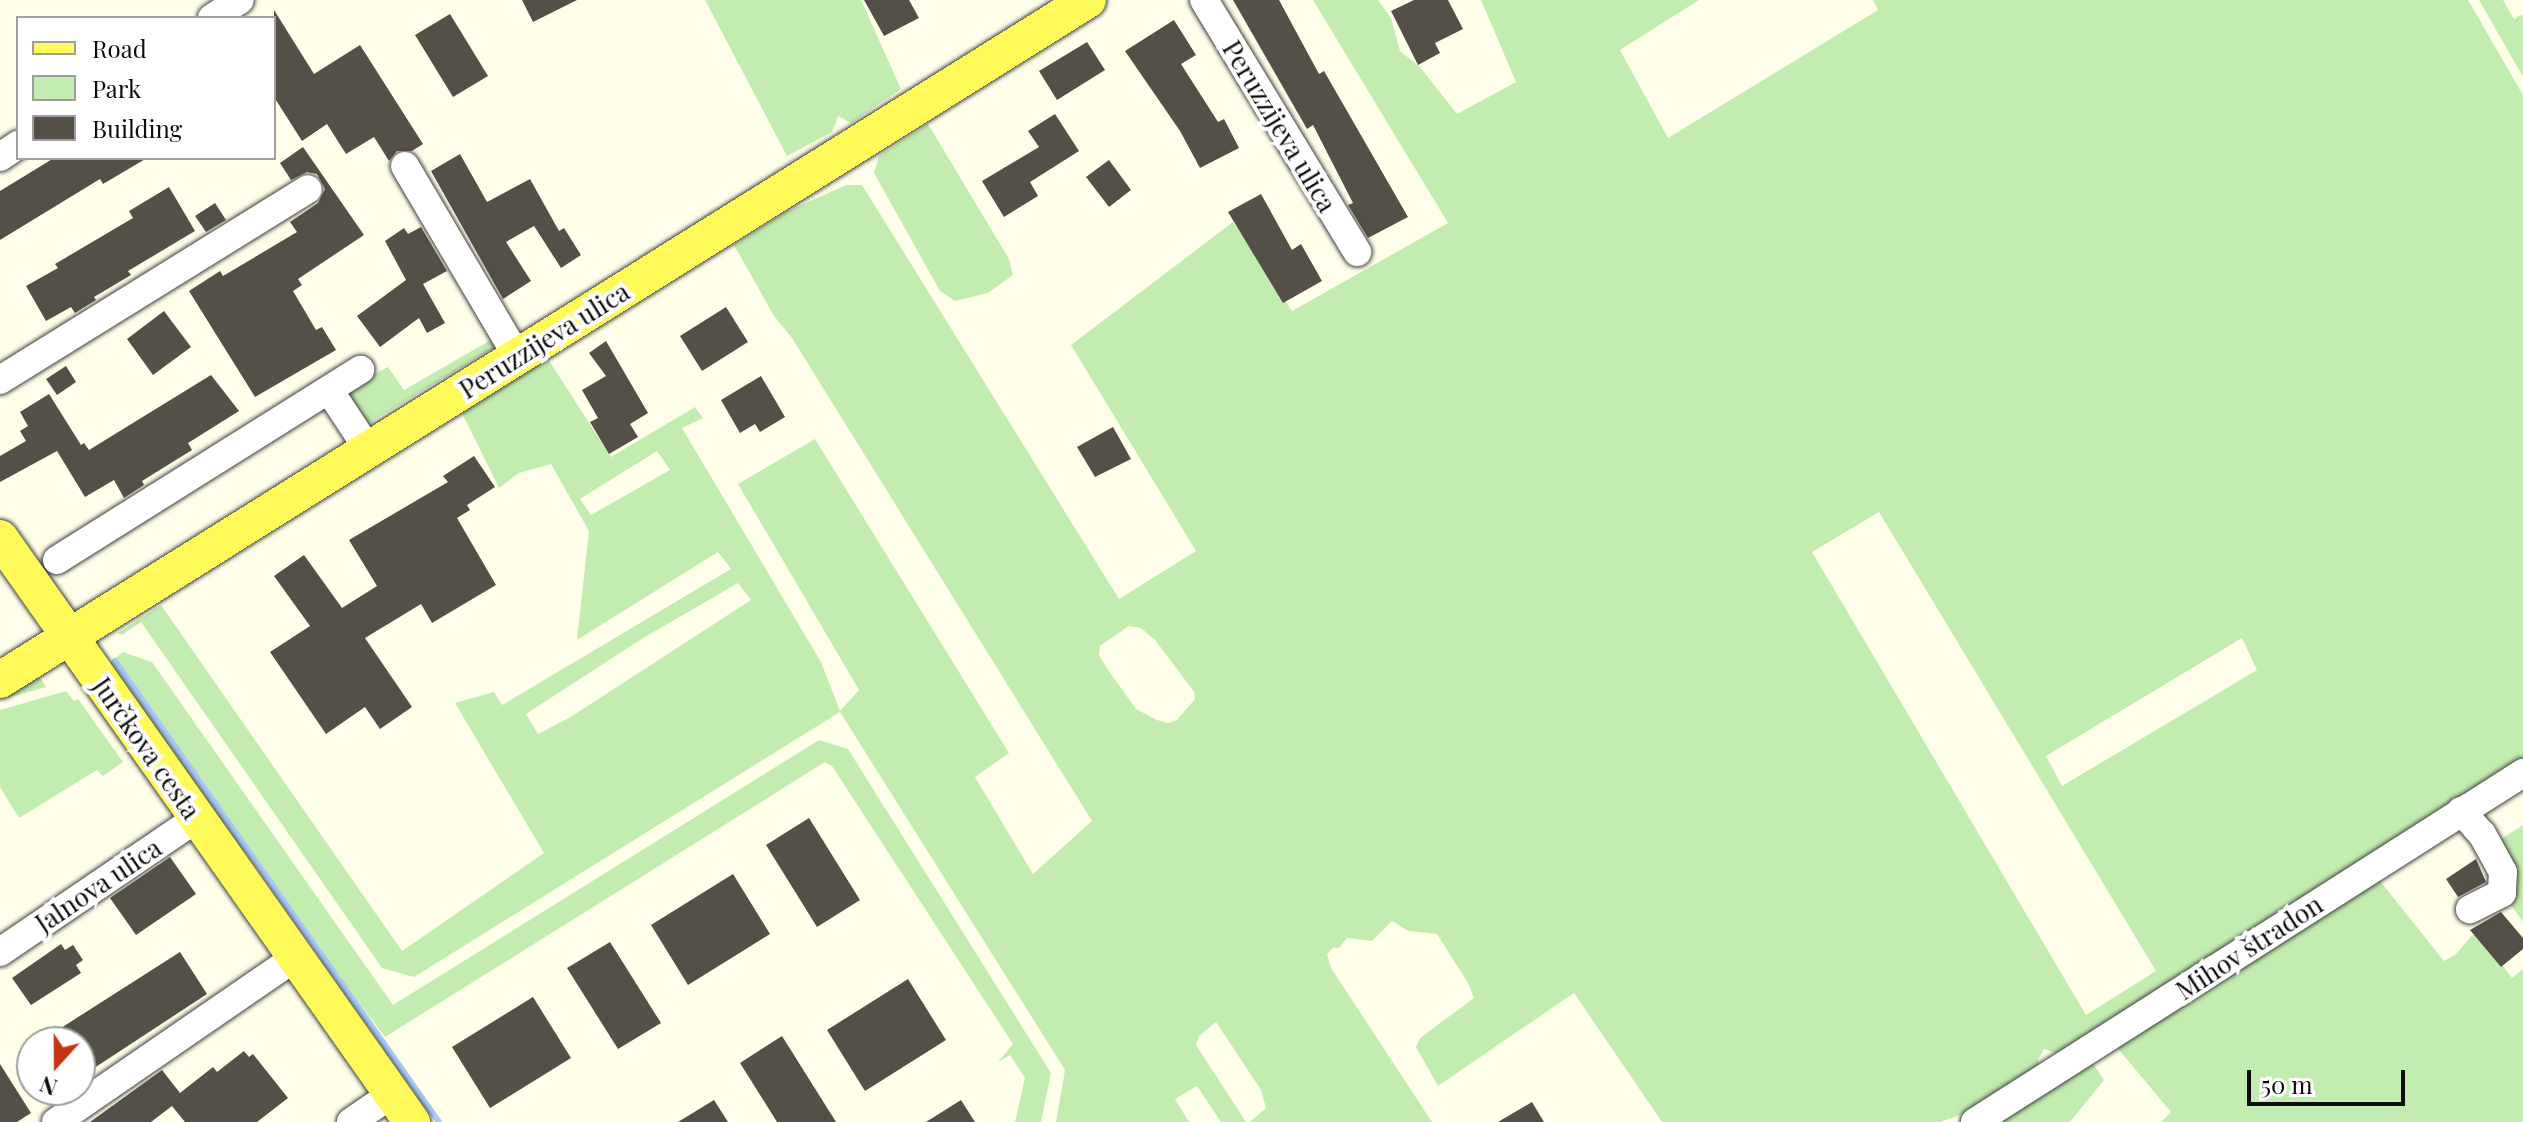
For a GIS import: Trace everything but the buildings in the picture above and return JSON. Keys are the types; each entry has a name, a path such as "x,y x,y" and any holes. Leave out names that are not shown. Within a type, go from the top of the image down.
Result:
{"main road":[{"name":"Peruzzijeva ulica","path":"0,680 1088,0"},
{"name":"Jurčkova cesta","path":"0,538 402,1108"}],"street":[{"path":"215,16 240,0"},
{"name":"Peruzzijeva ulica","path":"1204,0 1357,252"},
{"path":"405,166 517,356"},
{"path":"0,380 308,189"},
{"path":"57,560 360,370"},
{"path":"329,390 368,449"},
{"name":"Mihov štradon","path":"1975,1122 2523,773"},
{"path":"2461,811 2482,834 2503,872 2502,893 2470,909"},
{"name":"Jalnova ulica","path":"0,952 197,818"},
{"path":"56,1122 295,958"},
{"path":"351,1122 402,1108"}],"green space":[{"path":"705,0 861,0 901,89 851,123 838,116 832,132 787,156"},
{"path":"1313,0 1378,0 1391,18 1400,51 1420,67 1457,114 1516,82 1481,0 1699,0 1620,50 1668,138 1878,10 1873,0 2468,0 2523,95 2523,764 2060,1054 2044,1049 2038,1060 2040,1069 1969,1112 1940,1122 1662,1122 1574,993 1438,1086 1416,1047 1420,1038 1474,998 1437,934 1408,931 1392,921 1372,941 1347,938 1339,948 1333,948 1327,954 1331,968 1432,1122 1250,1122 1266,1108 1261,1090 1216,1022 1199,1036 1196,1045 1246,1122 1221,1122 1197,1086 1175,1099 1189,1122 1056,1122 1065,1070 840,712 414,977 382,968 141,622 122,635 118,633 161,605 402,951 544,853 455,703 494,692 502,705 731,569 718,552 577,640 589,531 551,464 519,473 499,488 462,413 548,359 611,457 695,407 703,418 682,428 821,662 840,711 859,690 738,484 815,439 1009,753 975,777 1033,874 1092,821 792,338 774,316 734,245 786,212 846,185 862,185 1119,599 1196,551 1071,345 1233,222 1292,311 1448,223","holes":["657,451 670,470 591,515 580,499","1879,512 2156,971 2086,1015 1812,552","738,583 751,600 569,718 538,734 526,714 640,640","1129,626 1141,628 1156,641 1194,692 1195,699 1177,720 1168,723 1136,709 1099,655 1100,646","2242,638 2257,670 2062,786 2046,756"]},
{"path":"2479,0 2503,0 2514,19 2523,14 2523,77"},
{"path":"928,124 1009,259 1013,275 988,293 955,301 940,291 874,173 879,156"},
{"path":"496,337 498,345 364,426 342,390 388,367 404,390"},
{"path":"123,652 152,662 393,1005 819,740 848,749 1051,1073 1041,1122 1015,1122 1025,1078 1010,1055 998,1062 1013,1044 832,766 825,762 385,1037 118,684 108,664"},
{"path":"37,673 46,687 0,700 0,696"},
{"path":"66,691 74,701 78,699 123,762 103,776 97,770 19,818 0,787 0,710"},
{"path":"2523,825 2523,922 2510,904 2515,889 2495,843"},
{"path":"2376,876 2444,961 2456,954 2476,931 2512,978 2523,969 2523,1122 2161,1122 2171,1112 2114,1044"},
{"path":"2090,1059 2104,1080 2070,1122 1991,1122"}],"waterway":[{"path":"115,661 439,1122"}]}
